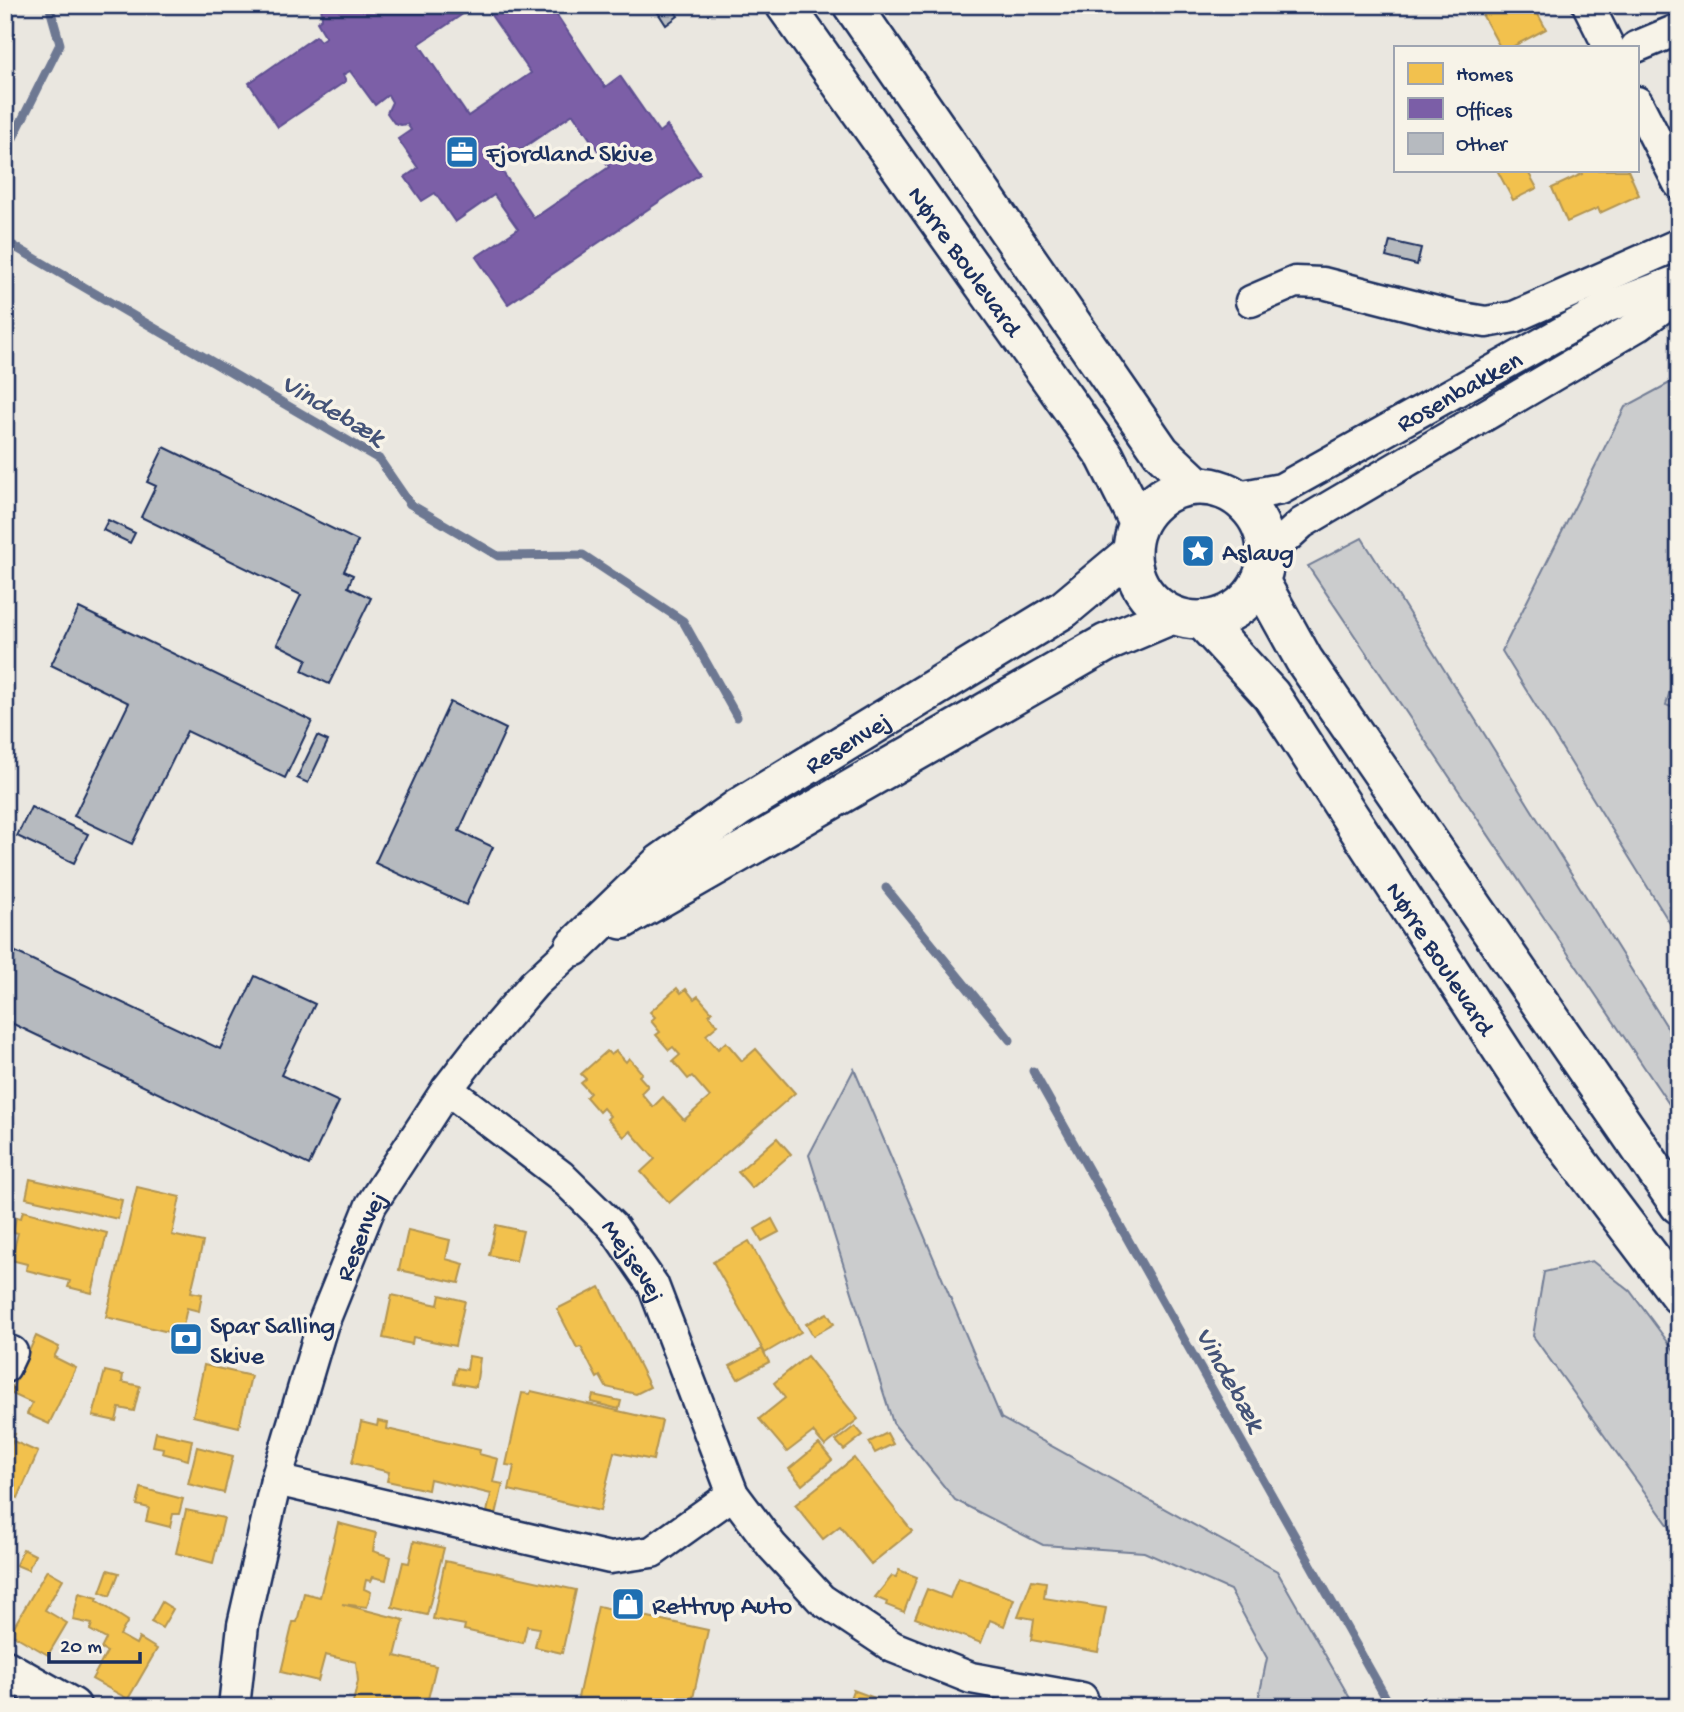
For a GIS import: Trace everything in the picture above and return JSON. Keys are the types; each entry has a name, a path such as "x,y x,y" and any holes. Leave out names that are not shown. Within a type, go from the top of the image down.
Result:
{"street":[{"name":"Nørre Boulevard","path":"785,5 1105,456 1135,538"},
{"name":"Nørre Boulevard","path":"852,5 1161,452 1196,485"},
{"path":"1588,5 1608,46"},
{"path":"1638,46 1679,29"},
{"path":"1638,104 1679,184"},
{"path":"1251,301 1295,282 1323,283 1457,317 1486,321 1514,317 1679,244"},
{"name":"Rosenbakken","path":"1238,497 1281,489 1607,307 1679,280"},
{"name":"Rosenbakken","path":"1263,568 1302,523 1639,325 1679,295"},
{"path":"1196,485 1218,488 1238,497 1251,509 1265,538 1263,568 1250,597 1237,609 1220,617 1187,617 1155,604 1142,590 1134,572 1135,538 1148,508 1162,496 1178,488 1196,485"},
{"name":"Resenvej","path":"234,1707 243,1625 276,1480 322,1326 371,1205 447,1089 534,984 661,863 738,808 1064,609 1135,538"},
{"name":"Nørre Boulevard","path":"1263,568 1304,660 1679,1205"},
{"name":"Nørre Boulevard","path":"1187,617 1271,695 1549,1123 1679,1295"},
{"name":"Resenvej","path":"574,947 1106,643 1187,617"},
{"name":"Mejsevej","path":"447,1089 561,1176 613,1227 653,1285 733,1494 772,1546 821,1599 892,1647 971,1678 1082,1698"},
{"path":"276,1480 610,1558 652,1552 733,1494"},
{"path":"5,1669 72,1707"}],"shaded area":[{"path":"1679,378 1679,658 1666,705 1679,710 1679,938 1502,651 1625,407"},
{"path":"1362,538 1679,1046 1679,1119 1308,566"},
{"path":"854,1069 1001,1418 1277,1571 1355,1707 1263,1707 1259,1697 1267,1658 1230,1590 1144,1552 1043,1545 955,1500 893,1423 809,1155"},
{"path":"1592,1261 1630,1291 1679,1357 1679,1540 1533,1336 1544,1272"}],"building: Homes":[{"path":"1477,5 1533,5 1546,29 1514,46 1499,46"},
{"path":"1498,172 1528,172 1537,188 1513,200"},
{"path":"1581,172 1629,172 1639,195 1600,213 1598,208 1567,222 1552,188 1582,174"},
{"path":"677,988 681,993 686,989 694,999 698,996 712,1012 709,1015 718,1025 706,1035 718,1049 726,1042 742,1061 756,1049 795,1093 669,1203 641,1172 655,1159 630,1131 624,1137 607,1119 610,1116 603,1108 599,1112 586,1097 590,1093 581,1083 586,1079 581,1074 607,1051 611,1055 616,1051 626,1062 629,1058 642,1073 639,1076 648,1086 641,1093 653,1107 663,1097 684,1120 710,1097 692,1076 688,1079 673,1061 680,1055 673,1047 669,1050 656,1035 660,1032 651,1021 655,1017 650,1012"},
{"path":"777,1138 791,1154 752,1188 738,1172"},
{"path":"30,1179 122,1200 118,1219 26,1198"},
{"path":"137,1187 180,1197 172,1235 203,1242 191,1292 202,1294 199,1311 187,1308 181,1335 106,1317"},
{"path":"23,1211 107,1233 92,1293 68,1287 70,1281 26,1270 27,1264 11,1260 18,1233 13,1232 16,1217 21,1218"},
{"path":"772,1219 779,1232 762,1241 755,1229"},
{"path":"496,1225 523,1231 516,1261 489,1255"},
{"path":"408,1230 450,1240 446,1259 464,1264 459,1283 399,1270"},
{"path":"749,1241 801,1332 765,1353 713,1262"},
{"path":"600,1287 650,1387 636,1394 606,1387 600,1376 597,1378 581,1347 577,1348 557,1309"},
{"path":"392,1295 438,1305 440,1295 465,1301 455,1346 413,1337 412,1344 383,1338"},
{"path":"827,1313 834,1324 813,1336 806,1324"},
{"path":"36,1336 59,1347 54,1357 76,1368 49,1424 27,1414 32,1403 10,1393"},
{"path":"762,1349 769,1362 738,1379 730,1366"},
{"path":"469,1356 480,1358 476,1387 454,1383 457,1368 467,1370"},
{"path":"807,1356 858,1419 825,1446 813,1432 787,1452 759,1419 785,1398 774,1383"},
{"path":"204,1365 251,1376 239,1427 193,1416"},
{"path":"105,1371 123,1375 122,1382 140,1386 134,1411 119,1408 116,1421 93,1416"},
{"path":"531,1391 662,1421 653,1460 614,1452 600,1511 509,1490 514,1466 506,1465 522,1393 530,1394"},
{"path":"593,1395 621,1401 619,1409 591,1402"},
{"path":"378,1421 388,1423 387,1429 480,1450 479,1454 498,1459 493,1482 503,1484 496,1515 487,1512 491,1494 430,1479 428,1490 387,1481 389,1472 352,1463 361,1422 377,1426"},
{"path":"855,1426 863,1435 844,1450 836,1441"},
{"path":"5,1429 15,1434 9,1446 5,1444"},
{"path":"156,1432 192,1440 188,1460 162,1453 163,1448 153,1446"},
{"path":"887,1433 893,1444 875,1453 869,1442"},
{"path":"13,1441 38,1452 18,1498 5,1492 5,1452 7,1453"},
{"path":"819,1444 832,1460 802,1485 789,1469"},
{"path":"197,1447 233,1456 224,1493 188,1484"},
{"path":"854,1458 912,1531 871,1564 840,1526 823,1539 795,1505"},
{"path":"141,1488 183,1499 179,1514 173,1514 170,1527 146,1521 149,1508 137,1505"},
{"path":"186,1510 224,1518 213,1563 176,1553"},
{"path":"338,1523 376,1533 373,1551 391,1557 386,1580 373,1577 371,1581 366,1580 364,1589 371,1592 367,1607 342,1604 404,1620 395,1656 436,1666 426,1707 352,1707 358,1681 356,1662 325,1655 318,1681 281,1672 293,1622 297,1622 304,1593 320,1597"},
{"path":"414,1541 444,1548 427,1615 392,1607 403,1562 409,1563"},
{"path":"23,1549 35,1555 28,1570 16,1565"},
{"path":"445,1561 576,1590 562,1653 535,1647 539,1628 527,1626 523,1643 464,1630 465,1625 433,1619"},
{"path":"47,1570 63,1579 45,1610 67,1623 48,1655 10,1633"},
{"path":"108,1570 119,1573 110,1596 100,1592"},
{"path":"899,1570 917,1577 904,1612 875,1597 892,1576 896,1577"},
{"path":"958,1578 1014,1599 1004,1626 990,1620 981,1643 915,1618 927,1589 950,1598"},
{"path":"1032,1580 1046,1582 1044,1598 1106,1608 1098,1652 1031,1640 1034,1619 1018,1616"},
{"path":"79,1593 98,1598 97,1601 128,1621 120,1635 136,1644 139,1638 157,1649 128,1699 92,1679 107,1652 101,1649 106,1639 90,1630 92,1624 73,1620"},
{"path":"162,1602 173,1609 162,1628 151,1622"},
{"path":"598,1606 708,1630 691,1707 576,1707"},
{"path":"853,1690 894,1705 894,1707 847,1707"}],"building: Offices":[{"name":"Fjordland Skive","path":"321,5 372,5 375,11 383,5 476,5 419,44 468,116 531,73 484,5 550,5 605,87 620,76 659,132 667,126 700,174 508,304 476,257 518,229 494,195 455,222 435,193 422,201 405,177 418,168 398,139 411,130 407,124 394,123 387,113 392,102 388,95 375,105 350,71 343,75 346,81 278,127 249,83 316,36 320,41 326,37 317,22 322,18","holes":["573,114 609,167 534,218 498,165"]}],"building: Other":[{"path":"653,5 670,5 678,16 666,25"},
{"path":"1390,241 1421,248 1417,265 1386,257"},
{"path":"164,447 358,541 344,571 353,575 348,587 371,598 329,684 302,671 307,659 277,644 301,595 141,517 156,486 147,482"},
{"path":"108,520 135,533 130,543 103,530"},
{"path":"79,608 312,721 285,778 187,731 132,844 74,816 129,703 51,665"},
{"path":"450,702 506,729 459,831 493,847 466,905 375,863"},
{"path":"317,736 328,741 308,783 297,778"},
{"path":"31,807 88,834 74,863 17,836"},
{"path":"5,890 15,895 5,915"},
{"path":"5,947 220,1049 255,976 315,1004 281,1075 339,1102 309,1165 5,1020"}],"waterway":[{"name":"Vindebæk","path":"5,154 60,44 49,5"},
{"name":"Vindebæk","path":"5,241 379,459 410,504 498,556 583,555 683,621 737,717"},
{"name":"Vindebæk","path":"886,888 1010,1040"},
{"name":"Vindebæk","path":"1033,1071 1391,1707"}],"place":[{"name":"Fjordland Skive","path":"462,152"},
{"name":"Aslaug","path":"1198,551"},
{"name":"Spar Salling Skive","path":"186,1339"},
{"name":"Rettrup Auto","path":"628,1604"}]}
